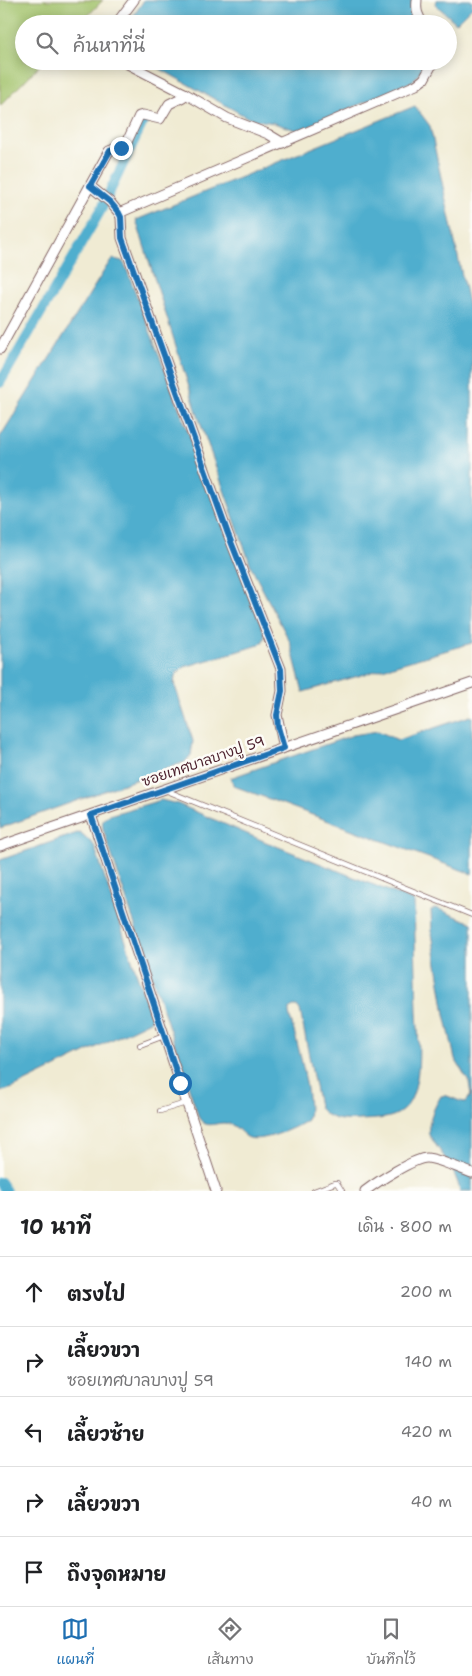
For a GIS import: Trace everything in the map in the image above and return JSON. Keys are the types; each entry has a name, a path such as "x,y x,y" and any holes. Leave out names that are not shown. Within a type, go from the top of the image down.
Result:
{"street":[{"path":"123,15 134,0"},
{"path":"417,0 416,11 418,15"},
{"path":"139,70 227,118 268,134 283,143"},
{"path":"119,213 420,82 428,70"},
{"path":"0,349 110,151 126,144 139,116 143,115 160,119 169,104 180,99 184,93"},
{"path":"90,186 110,202 121,217 122,238 228,534 281,669 282,691 277,715 278,727 284,748"},
{"name":"ซอยเทศบาลบางปู 59","path":"0,846 472,683"},
{"path":"91,815 216,1191"},
{"path":"365,1191 386,1176 427,1158 472,1173"}],"lane":[{"path":"163,790 472,915"},
{"path":"140,1045 164,1036"},
{"path":"160,1111 186,1103"},
{"path":"314,1191 335,1183 337,1183 342,1191"}],"green space":[{"path":"0,0 103,0 89,15 15,15 15,70 35,70 0,106"}],"water":[{"path":"144,0 415,0 414,15 134,15"},
{"path":"436,0 472,0 472,7 457,22 457,15 447,15 435,4"},
{"path":"162,70 421,70 413,81 299,131 274,123 250,119"},
{"path":"415,106 430,126 472,322 472,643 303,692 290,642 252,569 201,425 136,220"},
{"path":"114,259 122,261 125,265 265,635 262,642 258,645 184,667 176,674 174,683 193,741 191,755 185,762 0,828 0,437 107,266"},
{"path":"470,716 472,717 472,874 234,786 230,778 353,735 378,731 398,740"},
{"path":"161,800 178,804 266,842 414,901 418,1066 413,1094 403,1110 394,1116 354,1120 332,1118 323,1112 319,1107 300,1010 297,1006 293,1006 289,1009 289,1014 306,1085 309,1112 307,1120 278,1134 253,1139 247,1137 231,1124 210,1125 204,1123 199,1118 103,829 103,820 109,815"},
{"path":"80,832 94,845 152,1020 13,1088 0,1092 0,860"},
{"path":"436,908 472,923 472,1191 460,1191 452,1169 429,1135 432,1115 441,1096 466,1102 471,1095 469,1082 455,1059 445,1014 432,933 431,910"}],"waterway":[{"path":"0,383 101,210 144,120"},
{"path":"0,1182 6,1191"}],"route":[{"path":"121,148 110,151 90,186 110,202 121,217 122,238 228,534 281,669 282,680 282,691 277,715 278,727 284,748 91,815 180,1083"}]}
